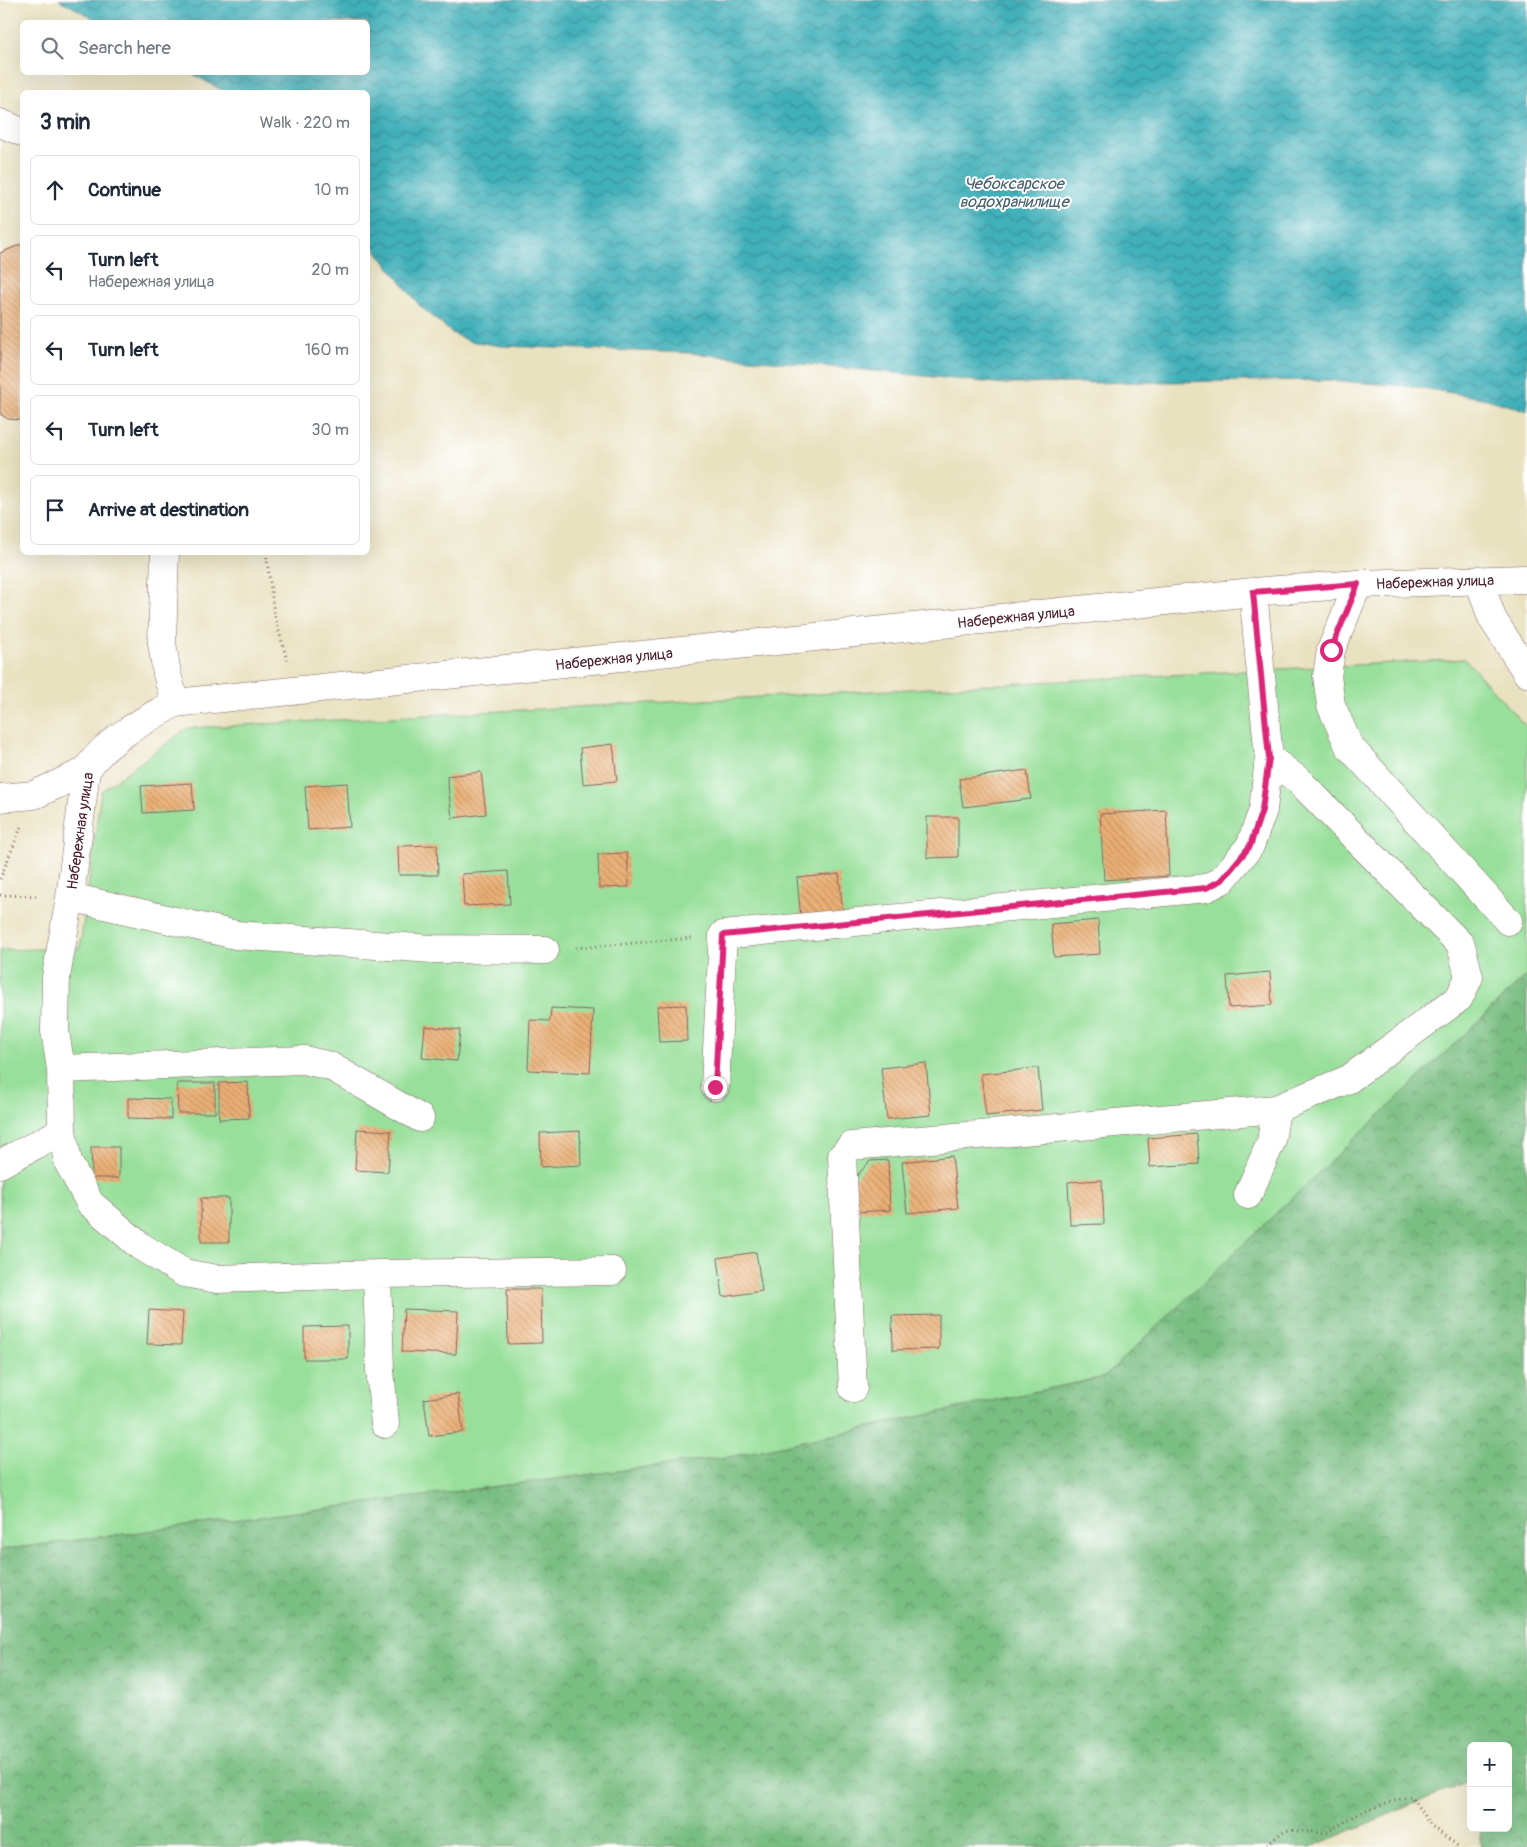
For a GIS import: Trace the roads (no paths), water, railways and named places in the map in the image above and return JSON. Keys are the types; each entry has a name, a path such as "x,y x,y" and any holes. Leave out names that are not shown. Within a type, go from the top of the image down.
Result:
{"street":[{"path":"0,123 20,131"},
{"path":"165,555 162,643 167,674 175,703"},
{"name":"Набережная улица","path":"612,1272 377,1274 217,1279 184,1273 140,1246 90,1203 68,1162 62,1131 61,1069 55,1031 56,977 70,898 86,771 94,757 147,718 175,703 1253,592 1358,584 1527,579"},
{"path":"1479,580 1492,618 1527,673"},
{"path":"1358,584 1331,650 1327,676 1331,706 1349,746 1508,921"},
{"path":"715,1087 723,935 1206,888 1222,880 1250,846 1262,810 1269,758 1253,592"},
{"path":"853,1388 842,1156 851,1146 1276,1110 1349,1080 1459,998 1469,977 1461,945 1298,780 1269,758"},
{"path":"0,798 34,795 86,771"},
{"path":"70,898 236,935 432,949 546,950"},
{"path":"61,1069 304,1060 330,1066 420,1118"},
{"path":"1248,1195 1271,1142 1276,1110"},
{"path":"0,1164 62,1131"},
{"path":"377,1274 380,1370 385,1424"}],"water":[{"name":"Чебоксарское водохранилище","path":"59,0 1527,0 1527,411 1487,399 1417,387 1325,380 1005,384 690,353 501,346 469,341 452,333 420,306 370,243 370,90 221,90 195,75 370,75 370,20 97,20"}]}
